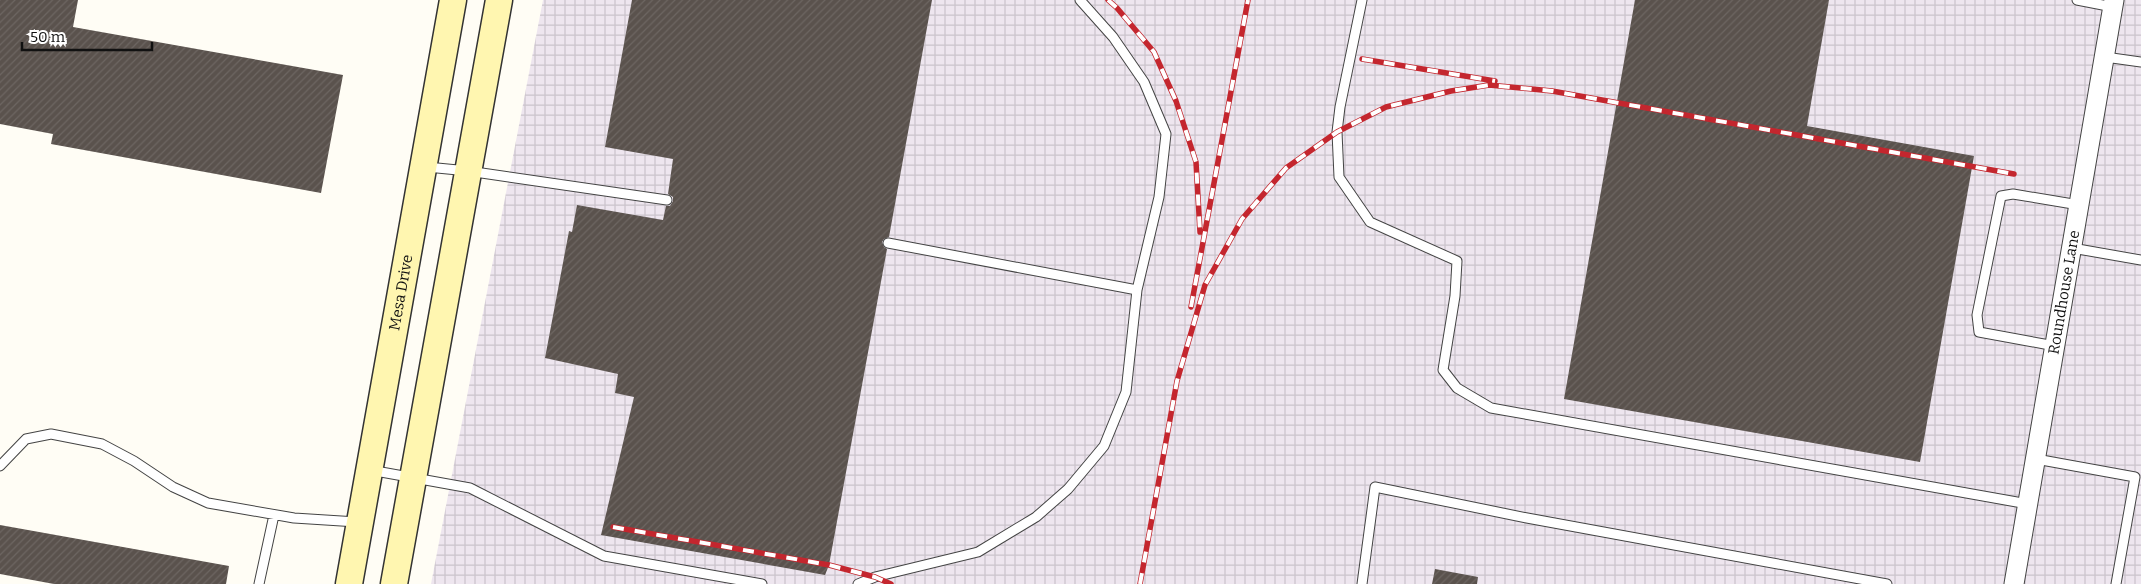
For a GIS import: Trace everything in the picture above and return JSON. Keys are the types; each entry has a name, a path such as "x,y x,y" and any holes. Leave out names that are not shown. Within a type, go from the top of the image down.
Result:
{"main road":[{"name":"Mesa Drive","path":"348,584 454,0"},
{"path":"394,584 499,0"}],"street":[{"name":"Roundhouse Lane","path":"2014,584 2113,3"}],"lane":[{"path":"858,584 875,577 978,552 1036,517 1068,489 1104,446 1126,392 1137,290 1159,197 1166,134 1144,82 1114,37 1080,0"},
{"path":"1362,0 1340,107 1337,132 1339,177 1370,222 1458,262 1455,296 1443,370 1457,388 1490,408 2029,504"},
{"path":"2077,0 2113,3"},
{"path":"2105,58 2141,62"},
{"path":"424,166 667,200"},
{"path":"2055,346 1979,332 1977,315 2001,196 2013,194 2079,205"},
{"path":"888,244 1137,290"},
{"path":"2072,248 2141,260"},
{"path":"0,466 26,439 51,434 102,444 134,461 173,487 208,503 294,518 360,522"},
{"path":"2036,459 2136,477 2116,584"},
{"path":"370,470 470,488 604,556 762,584"},
{"path":"1362,584 1375,487 1527,518 1887,584"},
{"path":"259,584 274,515"}],"shaded area":[{"path":"543,0 2141,0 2141,584 431,584"}],"building":[{"path":"0,0 78,0 73,27 343,75 321,193 51,144 53,134 0,124"},
{"path":"632,0 932,0 889,237 882,242 887,249 829,565 825,575 601,535 634,397 615,393 618,374 545,358 569,231 572,232 577,205 663,220 666,206 670,206 673,201 673,197 668,194 673,159 605,147"},
{"path":"1635,0 1829,0 1807,126 1974,156 1920,462 1564,399"},
{"path":"0,525 229,566 226,584 54,584 0,574"},
{"path":"1435,569 1478,577 1477,584 1432,584"}],"railway":[{"path":"1108,0 1154,52 1176,101 1196,162 1200,232"},
{"path":"1191,307 1248,0"},
{"path":"1362,59 1495,81"},
{"path":"1140,584 1177,381 1205,285 1242,219 1286,168 1337,132 1386,107 1451,91 1489,85 1552,91 2014,174"},
{"path":"613,527 829,565 875,577 891,584"}]}
